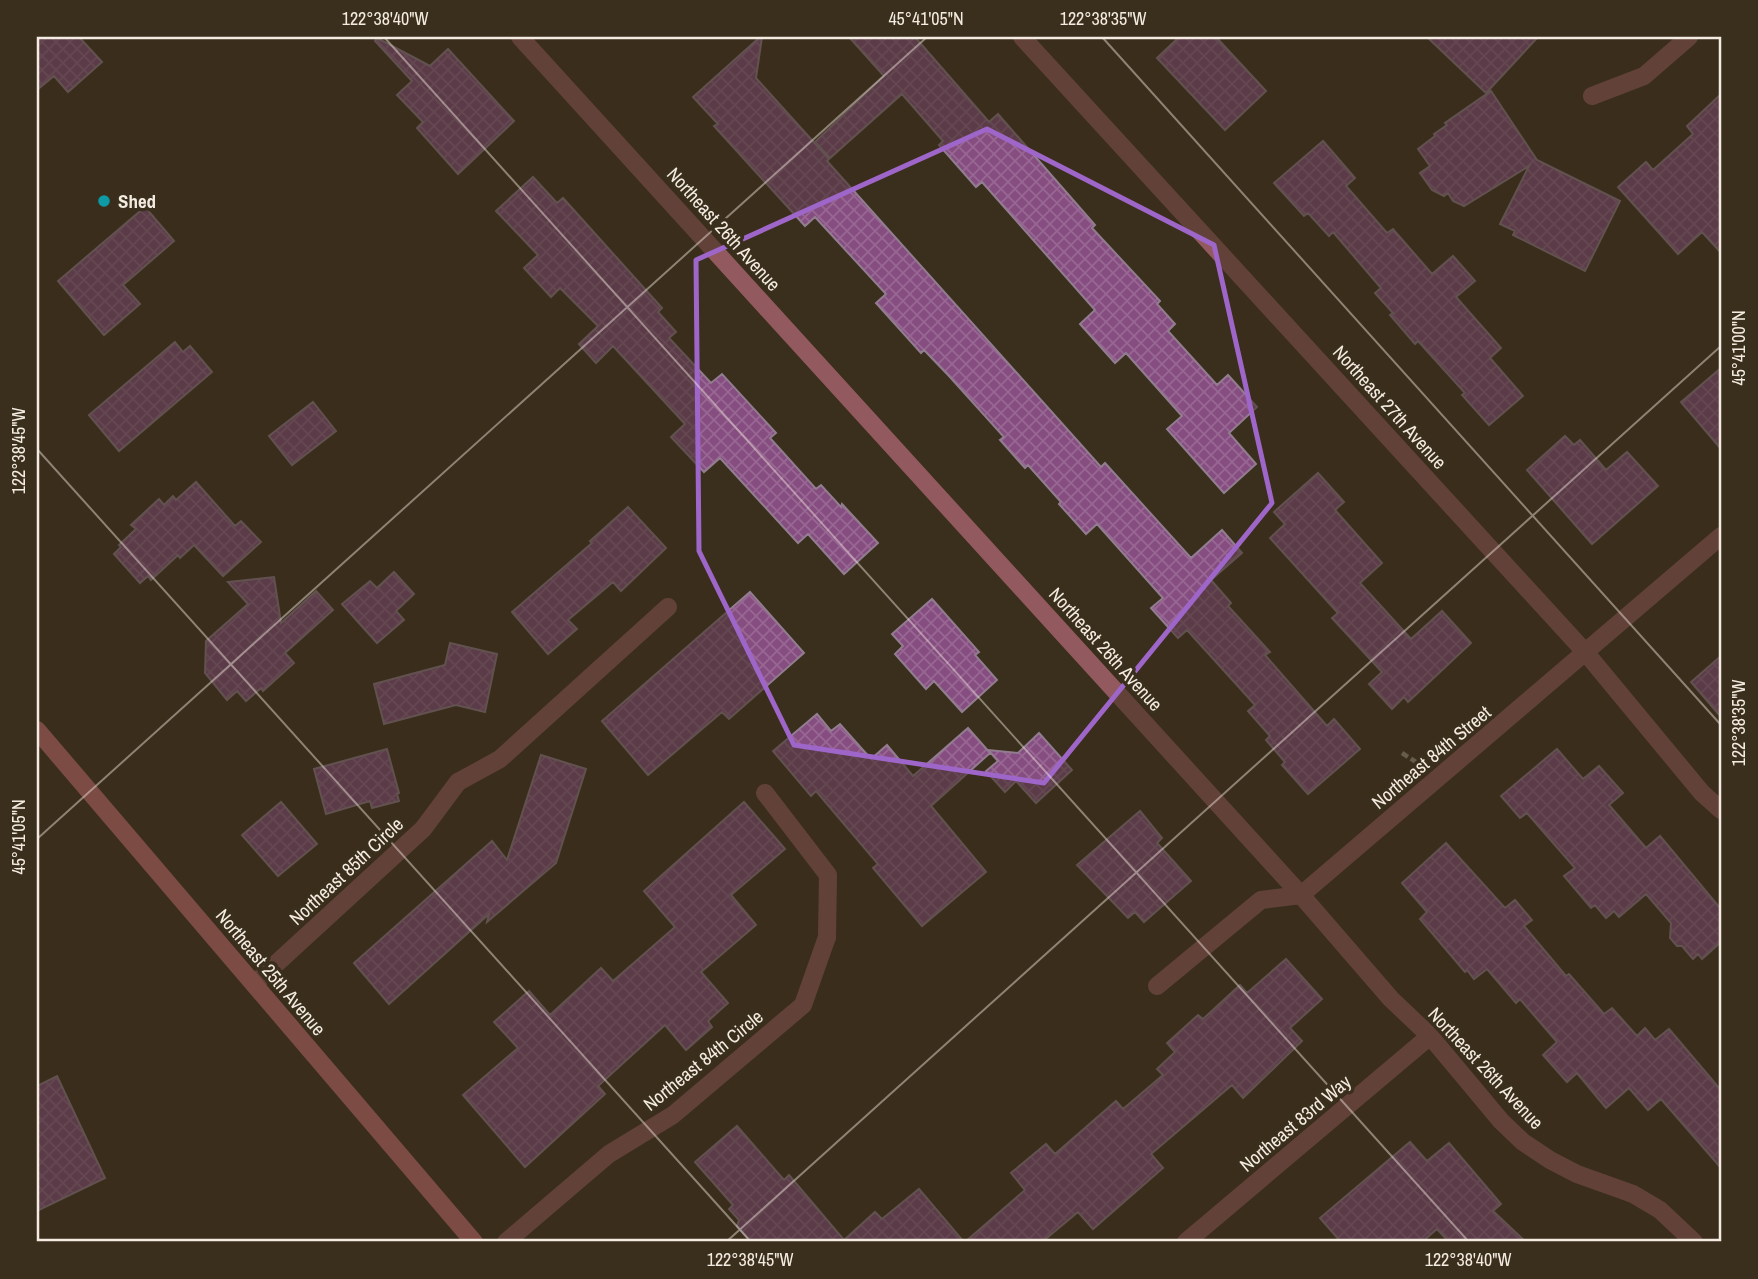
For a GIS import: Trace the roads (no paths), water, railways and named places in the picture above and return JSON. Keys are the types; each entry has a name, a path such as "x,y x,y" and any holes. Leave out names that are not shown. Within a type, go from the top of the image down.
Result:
{"street":[{"name":"Northeast 26th Avenue","path":"520,37 1301,895 1391,999 1430,1036 1501,1121 1523,1142 1550,1160 1577,1174 1624,1191 1660,1210 1694,1242"},
{"name":"Northeast 27th Avenue","path":"1023,37 1587,653 1702,793 1721,810"},
{"path":"1592,96 1644,76 1689,37"},
{"name":"Northeast 84th Street","path":"1301,895 1721,536"},
{"name":"Northeast 85th Circle","path":"254,984 423,829 458,782 500,759 668,607"},
{"name":"Northeast 25th Avenue","path":"37,730 474,1242"},
{"name":"Northeast 84th Circle","path":"506,1242 609,1154 673,1115 803,1004 827,937 828,875 765,793"},
{"path":"1157,986 1261,900 1301,895"},
{"name":"Northeast 83rd Way","path":"1186,1242 1430,1036"}],"place":[{"name":"Shed","path":"104,201"}]}
